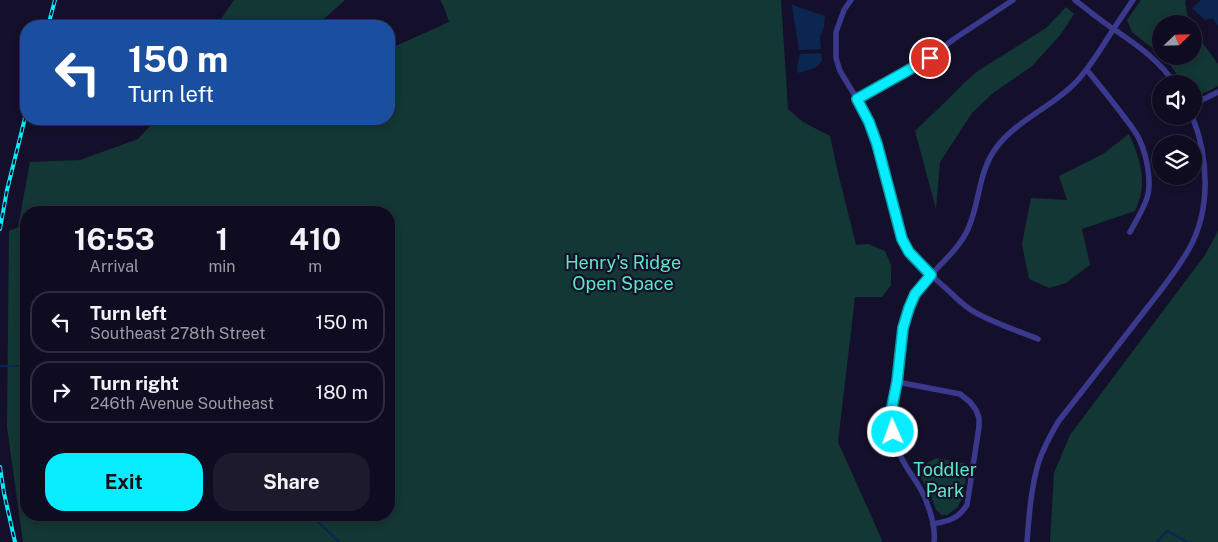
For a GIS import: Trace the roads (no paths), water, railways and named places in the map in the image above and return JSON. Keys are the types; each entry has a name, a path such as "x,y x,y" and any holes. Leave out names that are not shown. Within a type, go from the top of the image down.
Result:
{"street":[{"path":"852,0 844,10 836,32 836,58 840,71 869,122 877,144 902,239 909,252 958,300 977,314 1038,339"},
{"path":"857,99 921,64 954,39 1013,0"},
{"path":"1075,0 1145,51 1168,75"},
{"path":"934,542 933,524 921,490 901,458 893,432 892,407 897,382 903,328 909,308 915,294 961,244 974,215 985,166 995,149 1017,126 1064,94 1087,70 1133,0"},
{"path":"1087,70 1135,132 1143,150 1149,178 1148,196 1130,232"},
{"path":"1202,100 1218,92"},
{"path":"1027,542 1030,504 1035,476 1039,461 1053,430 1170,278 1194,238 1201,215 1205,182 1204,162 1195,125"},
{"path":"897,382 960,394 976,410 979,427 967,505 954,518 933,524"}],"water":[{"path":"1201,0 1218,0 1218,26 1213,18 1205,20 1202,15 1192,8"},
{"path":"792,5 825,16 824,27 820,37 821,49 799,50"},
{"path":"821,53 822,61 815,68 798,73 797,66 800,54"}],"waterway":[{"path":"0,366 20,366"},
{"path":"317,521 339,542"},
{"path":"1157,542 1167,531 1187,542"}],"railway":[{"path":"50,20 55,0"},
{"path":"0,229 7,190 23,125"},
{"path":"0,467 15,542"}],"park label":[{"name":"Henry's Ridge Open Space","path":"623,273"},
{"name":"Toddler Park","path":"945,480"}]}
